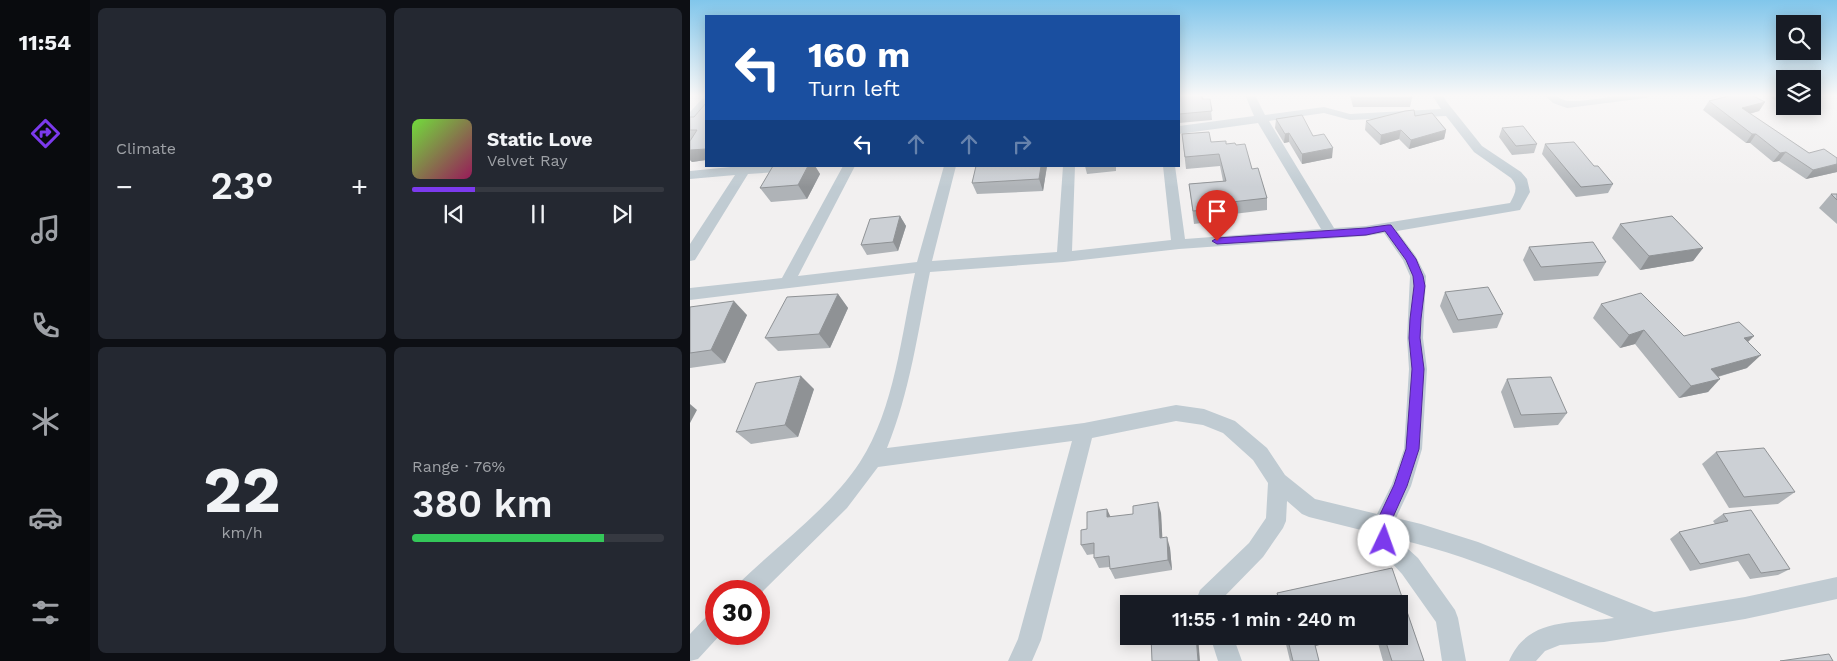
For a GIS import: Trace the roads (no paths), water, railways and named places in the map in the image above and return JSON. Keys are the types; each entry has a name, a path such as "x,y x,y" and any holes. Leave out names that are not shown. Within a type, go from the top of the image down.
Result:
{"street":[{"path":"1180,130 1207,126"},
{"path":"1266,126 1330,233"},
{"path":"690,294 923,267 1064,256 1179,244 1388,228 1516,208 1523,192 1522,182 1516,175 1478,149 1460,126"},
{"path":"690,175 786,167"},
{"path":"787,283 848,167"},
{"path":"757,580 838,502 866,469 883,438 892,414 923,267 950,167"},
{"path":"1064,256 1069,167"},
{"path":"1169,167 1179,244"},
{"path":"690,256 746,169"},
{"path":"1388,228 1410,259 1418,276 1415,338 1418,369 1412,449 1401,486 1382,525 1384,541 1410,566 1447,618 1454,661"},
{"path":"871,459 1084,431 1176,413 1204,417 1229,426 1260,454 1278,481 1310,507 1331,514 1421,534 1478,552 1652,622"},
{"path":"1020,661 1029,640 1084,431"},
{"path":"1211,595 1256,550 1276,520 1278,481"},
{"path":"1521,661 1537,642 1560,634 1604,631 1781,602 1837,588"},
{"path":"690,651 705,635"},
{"path":"1224,645 1230,661"}]}
